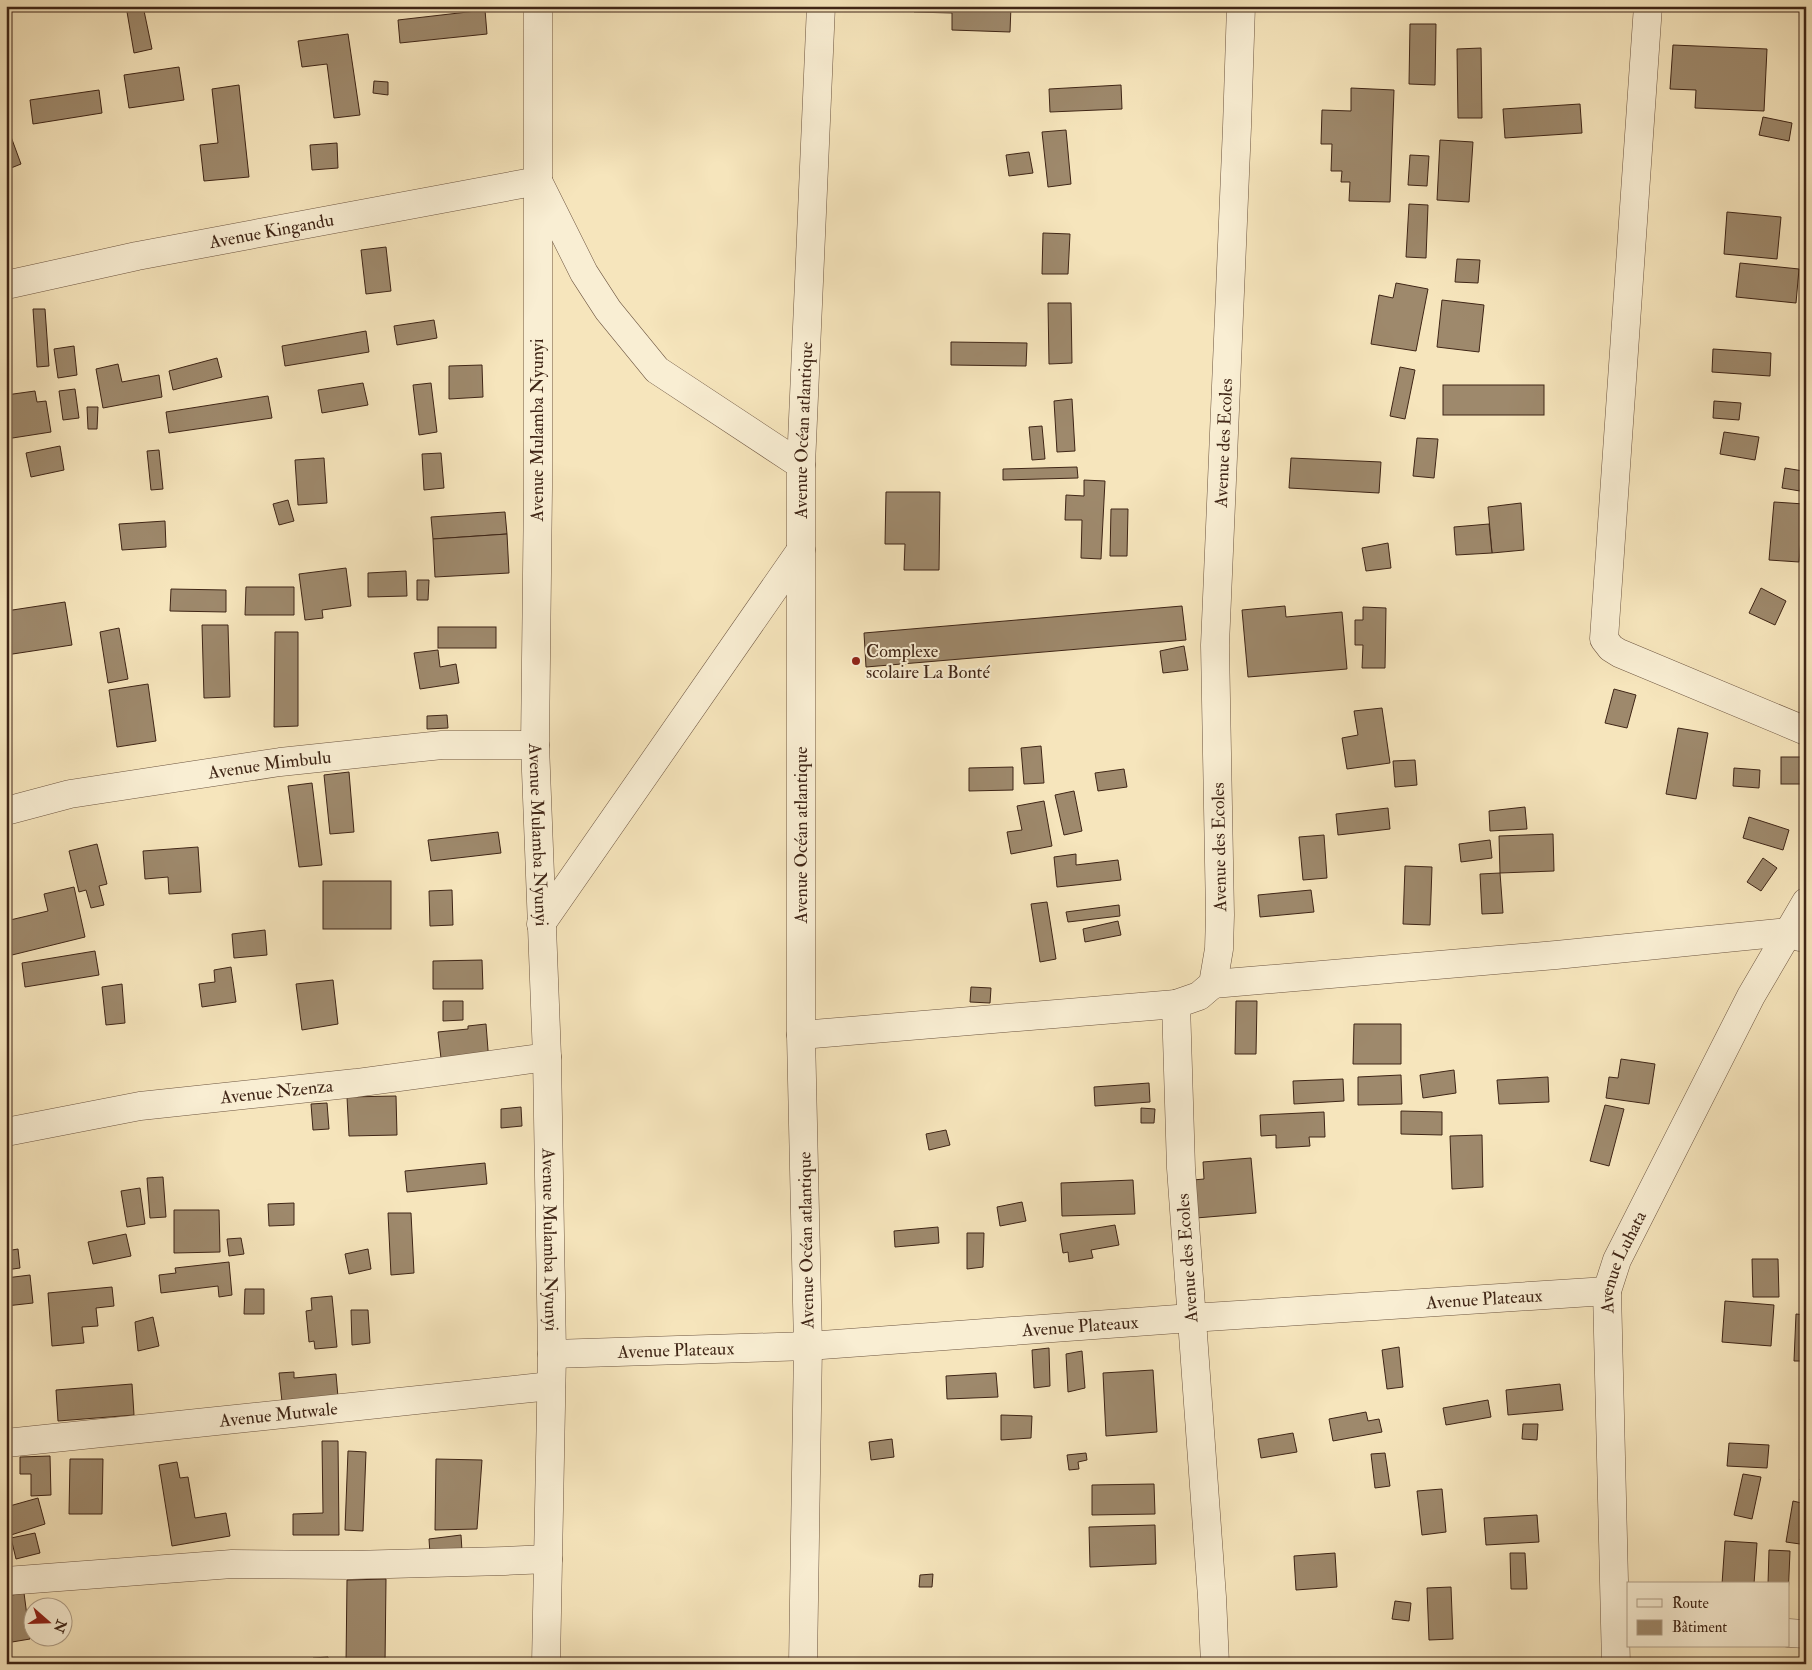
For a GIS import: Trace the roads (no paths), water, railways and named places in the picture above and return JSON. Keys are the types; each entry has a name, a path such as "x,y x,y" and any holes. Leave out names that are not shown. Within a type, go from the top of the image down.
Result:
{"street":[{"name":"Avenue Mulamba Nyunyi","path":"538,6 535,745 547,1057 552,1354 546,1664"},
{"name":"Avenue Océan atlantique","path":"803,1664 808,1346 801,1035 801,465 821,6"},
{"name":"Avenue des Ecoles","path":"1213,984 1219,949 1220,915 1215,645 1241,6"},
{"path":"1648,6 1617,430 1604,639 1611,648 1619,652 1806,730"},
{"name":"Avenue Kingandu","path":"6,285 137,256 538,181"},
{"path":"538,181 584,273 608,310 657,370 801,465"},
{"path":"541,924 801,550"},
{"name":"Avenue Mimbulu","path":"6,811 70,794 280,762 442,745 535,745"},
{"name":"Avenue Luhata","path":"1616,1664 1622,1628 1607,1291 1617,1260 1751,996 1797,936 1806,902"},
{"path":"801,1035 1176,1004 1199,996 1213,984 1797,936"},
{"name":"Avenue des Ecoles","path":"1176,1004 1181,1168 1212,1597 1215,1664"},
{"name":"Avenue Nzenza","path":"6,1132 140,1106 356,1083 547,1057"},
{"name":"Avenue Plateaux","path":"552,1354 808,1346 1191,1318 1607,1291"},
{"name":"Avenue Mutwale","path":"6,1443 550,1386"},
{"path":"6,1581 232,1564 352,1565 548,1558"},
{"path":"1790,1633 1806,1634"}],"place":[{"name":"Complexe scolaire La Bonté","path":"856,661"}]}
